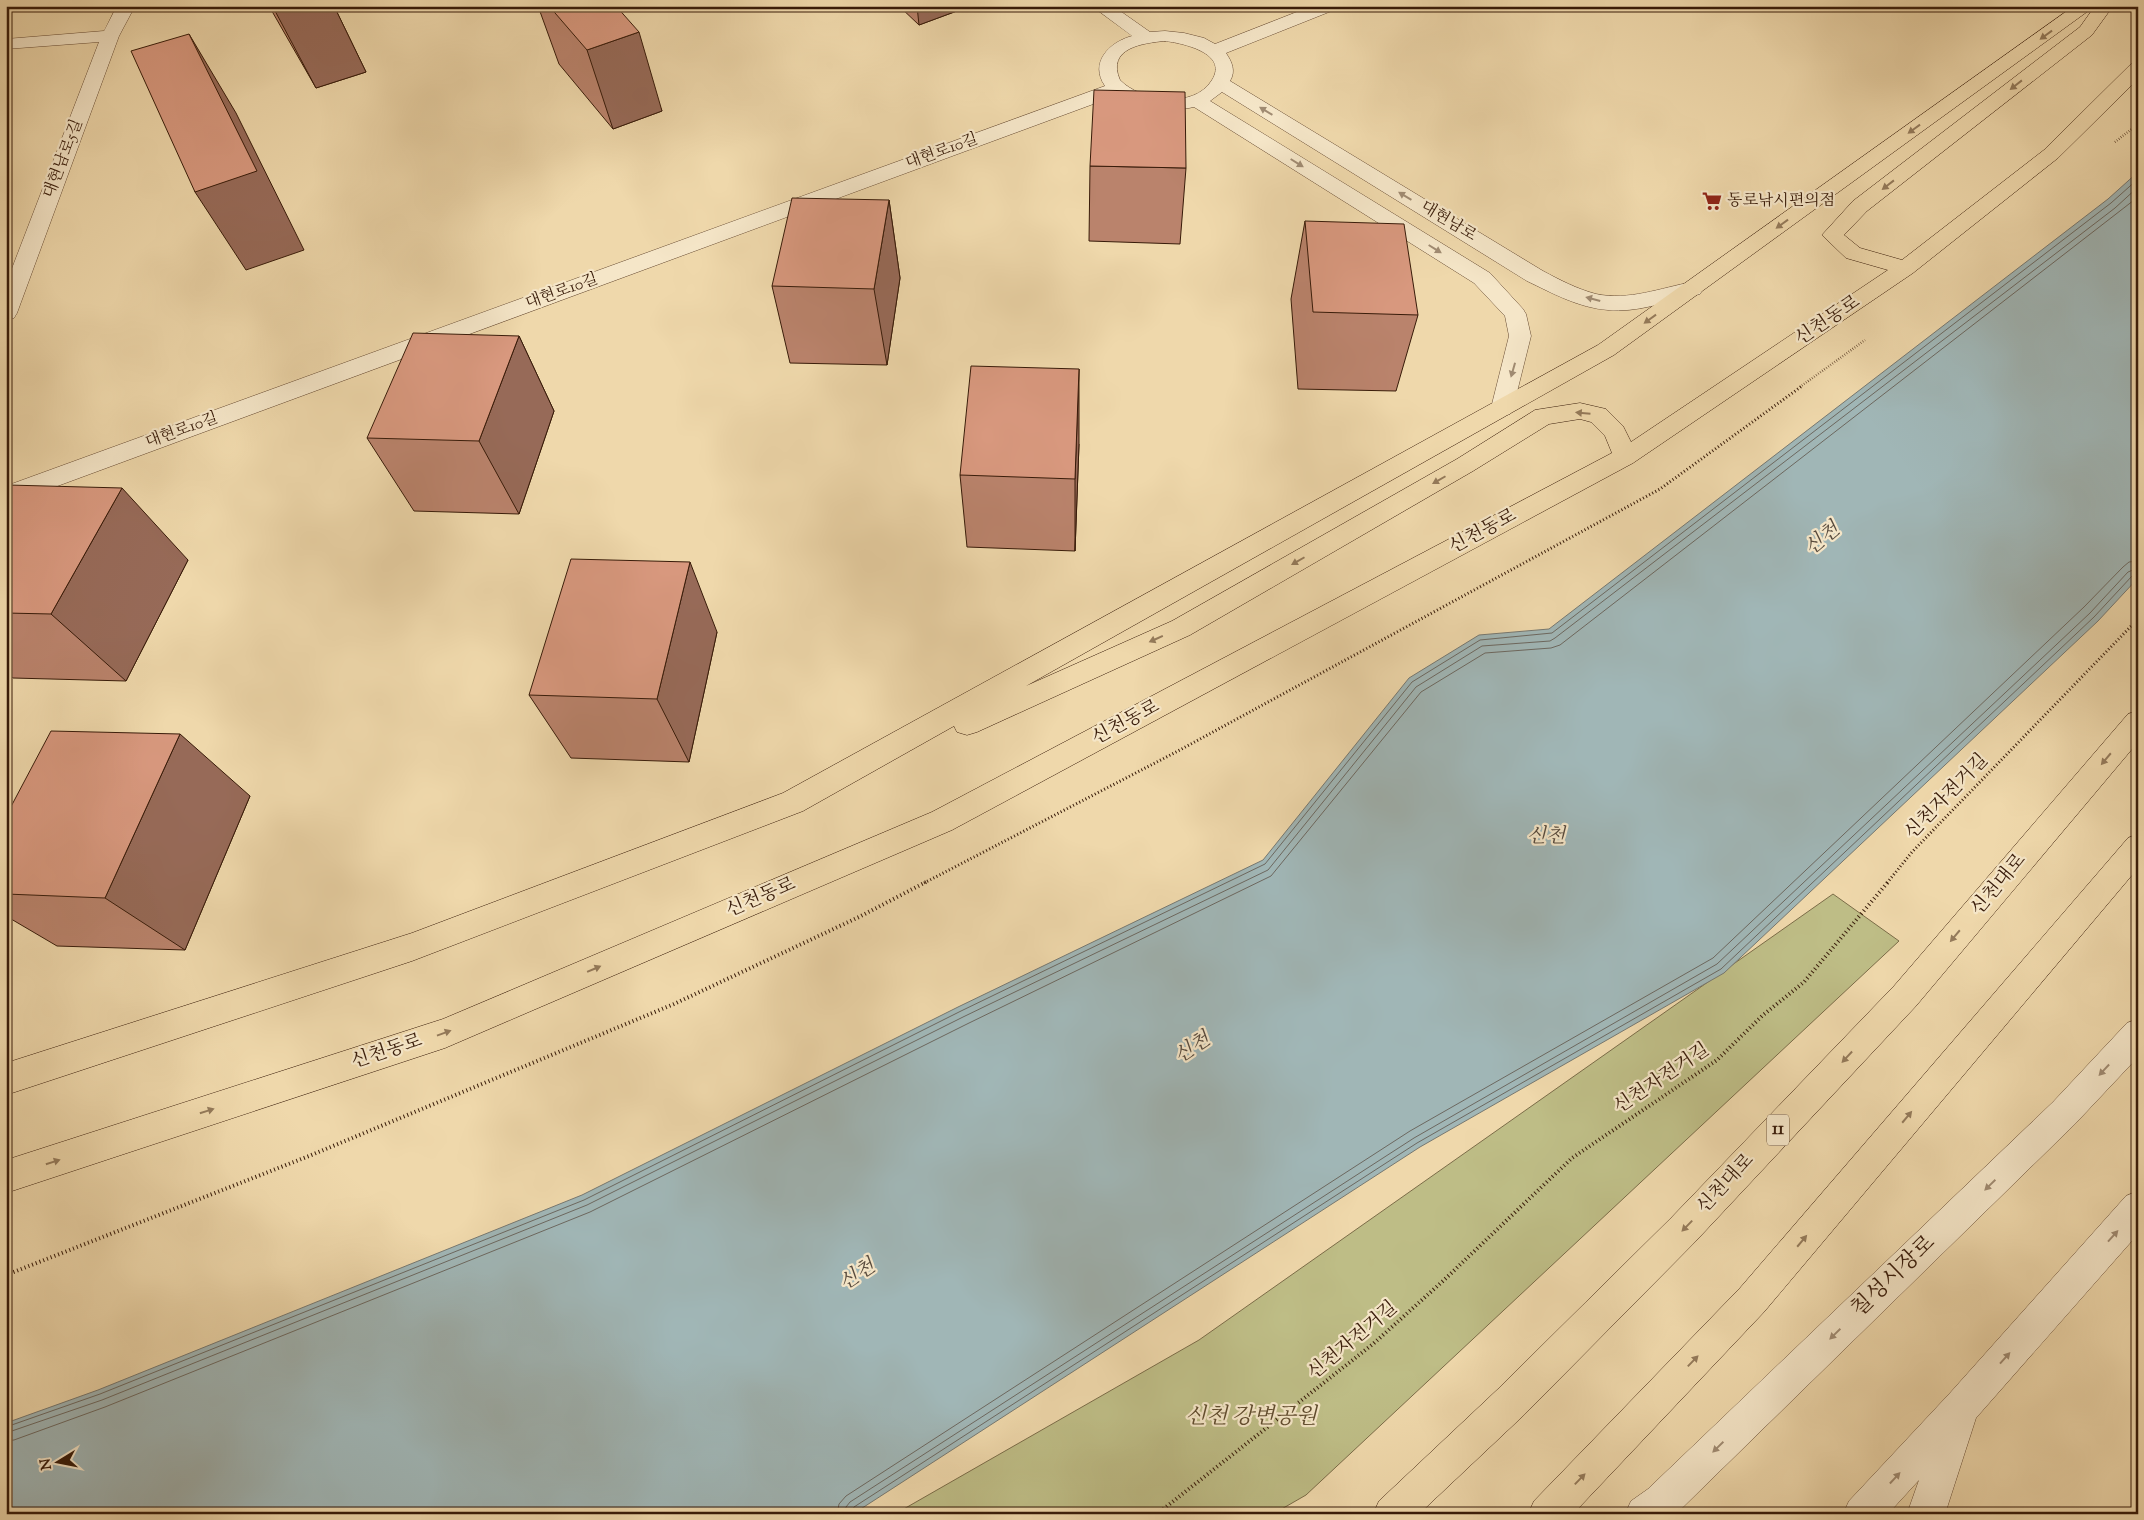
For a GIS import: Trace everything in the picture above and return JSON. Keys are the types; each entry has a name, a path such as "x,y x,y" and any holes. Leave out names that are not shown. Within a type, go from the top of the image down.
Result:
{"main road":[{"path":"793,802 1606,350 2086,6"},
{"path":"1906,268 1853,253 1832,235 1860,206 2086,31 2104,6"},
{"name":"신천동로","path":"6,1177 445,1033 942,821 1625,457 1906,268 2051,154 2138,68"},
{"path":"6,1079 412,948 793,802 1180,628 1465,465 1543,416 1580,411 1598,415 1615,432 1625,457"},
{"name":"신천대로","path":"1392,1514 1511,1402 1669,1244 1905,996 2138,722"},
{"path":"1547,1514 1752,1300 2138,847"}],"street":[{"name":"대현남로5길","path":"6,313 110,36 126,6"},
{"path":"1101,6 1146,37"},
{"path":"1214,51 1328,6"},
{"path":"6,44 110,36"},
{"path":"1146,37 1184,38 1201,43 1214,51 1223,61 1225,72 1221,84 1211,93 1196,100 1177,104 1158,104 1139,100 1118,88 1112,82 1107,71 1109,60 1116,50 1130,42 1146,37"},
{"name":"대현남로","path":"1221,84 1535,276 1568,292 1608,303 1635,301 1692,289"},
{"name":"대현로10길","path":"6,496 1118,88"},
{"name":"대현남로","path":"1196,100 1482,278 1515,314 1520,336 1502,408"},
{"name":"칠성시장로","path":"1644,1514 1661,1502 2064,1113 2138,1034"},
{"path":"1862,1514 1963,1406 2138,1208"},
{"path":"1926,1514 1963,1406"}],"path":[{"name":"신천자전거길","path":"1157,1514 1373,1344 1443,1282 1572,1158 1717,1060 1762,1016 1804,982 1863,914 1912,852 2138,619"}],"green space":[{"name":"신천 강변공원","path":"1833,894 1899,941 1306,1495 1273,1514 895,1514 1199,1340"}],"water":[{"name":"신천","path":"2138,172 2138,578 2098,621 1724,973 1420,1147 853,1514 6,1514 6,1423 98,1390 582,1195 958,1007 1263,860 1409,678 1479,635 1549,629 2108,199"}],"building":[{"path":"272,6 283,6 274,9"},
{"path":"549,6 616,6 639,32 587,50"},
{"path":"189,34 257,171 195,192 131,51"},
{"path":"1094,90 1185,92 1186,168 1090,166"},
{"path":"792,198 889,200 874,289 772,286"},
{"path":"1305,221 1404,224 1418,315 1313,312"},
{"path":"413,333 519,336 479,441 367,438"},
{"path":"971,366 1079,369 1075,479 960,475"},
{"path":"8,485 122,488 51,614 6,613 6,488"},
{"path":"571,559 690,562 657,699 529,695"},
{"path":"51,731 180,734 105,898 6,894 6,816"}],"place":[{"name":"동로낚시편의점","path":"1712,201"}]}
